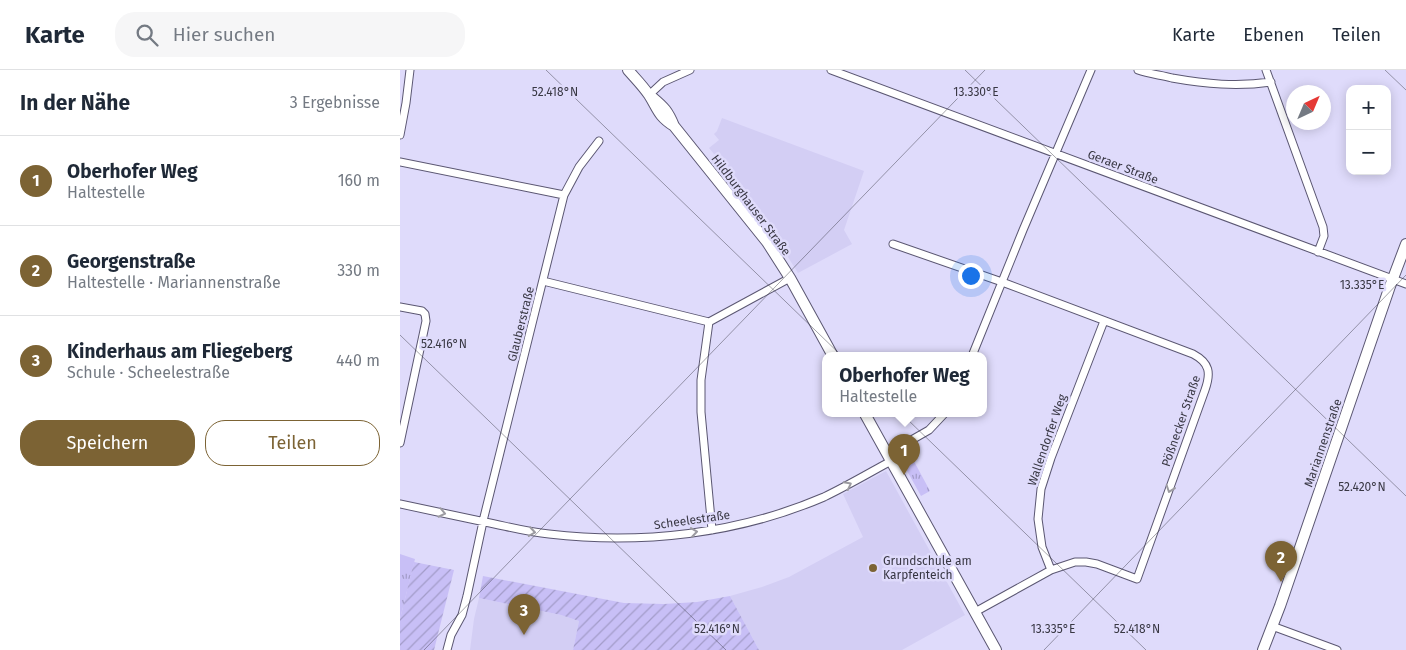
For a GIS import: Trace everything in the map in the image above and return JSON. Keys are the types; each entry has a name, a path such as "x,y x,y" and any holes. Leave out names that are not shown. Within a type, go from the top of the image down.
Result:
{"main road":[{"name":"Hildburghauser Straße","path":"628,70 649,95 657,111 674,126 767,242 790,278 831,352"},
{"name":"Mariannenstraße","path":"1263,650 1406,244"},
{"path":"867,417 996,650"}],"street":[{"path":"400,135 410,70"},
{"path":"649,95 663,82 690,70"},
{"name":"Geraer Straße","path":"831,70 1406,284"},
{"path":"974,352 1091,70"},
{"path":"1138,70 1225,85 1271,82"},
{"path":"1266,70 1323,227 1324,236 1318,252"},
{"name":"Glauberstraße","path":"484,522 564,195 579,167 599,141"},
{"path":"400,162 564,195"},
{"name":"Pößnecker Straße","path":"893,244 1002,282 1199,357 1206,366 1209,375 1205,390 1137,579 1097,564 1086,562 1075,562 1051,570"},
{"path":"543,282 709,322 790,278"},
{"path":"400,307 422,311 425,314 426,320 400,443"},
{"name":"Wallendorfer Weg","path":"1051,570 1042,546 1038,519 1041,489 1050,458 1104,321"},
{"path":"709,322 701,380 701,412 712,530"},
{"name":"Scheelestraße","path":"400,504 549,534 607,539 661,537 712,530 748,522 810,502 837,490 889,458 928,430 941,417"},
{"path":"447,650 451,634 462,615 484,522"},
{"path":"975,612 1051,570"},
{"path":"1272,626 1337,650"}],"shaded area":[{"path":"722,118 864,171 844,230 852,244 798,273 776,238 749,203 752,200 709,148 719,140 714,134"},
{"name":"Grundschule am Karpfenteich","path":"886,471 965,615 902,650 759,650 730,596 789,577 863,537 843,494"},
{"path":"479,598 561,615 579,621 573,650 470,650"}],"green space":[{"path":"909,452 930,491 921,496 901,460 902,456"},
{"path":"400,554 415,559 400,619"},
{"path":"414,562 454,570 434,650 400,650 400,619"},
{"path":"483,576 624,603 664,604 697,602 730,596 759,650 573,650 579,621 561,615 479,598"}],"place":[{"name":"Oberhofer Weg","path":"904,475"},
{"name":"Grundschule am Karpfenteich","path":"873,568"},
{"name":"Georgenstraße","path":"1281,582"},
{"name":"Kinderhaus am Fliegeberg","path":"524,635"}]}
